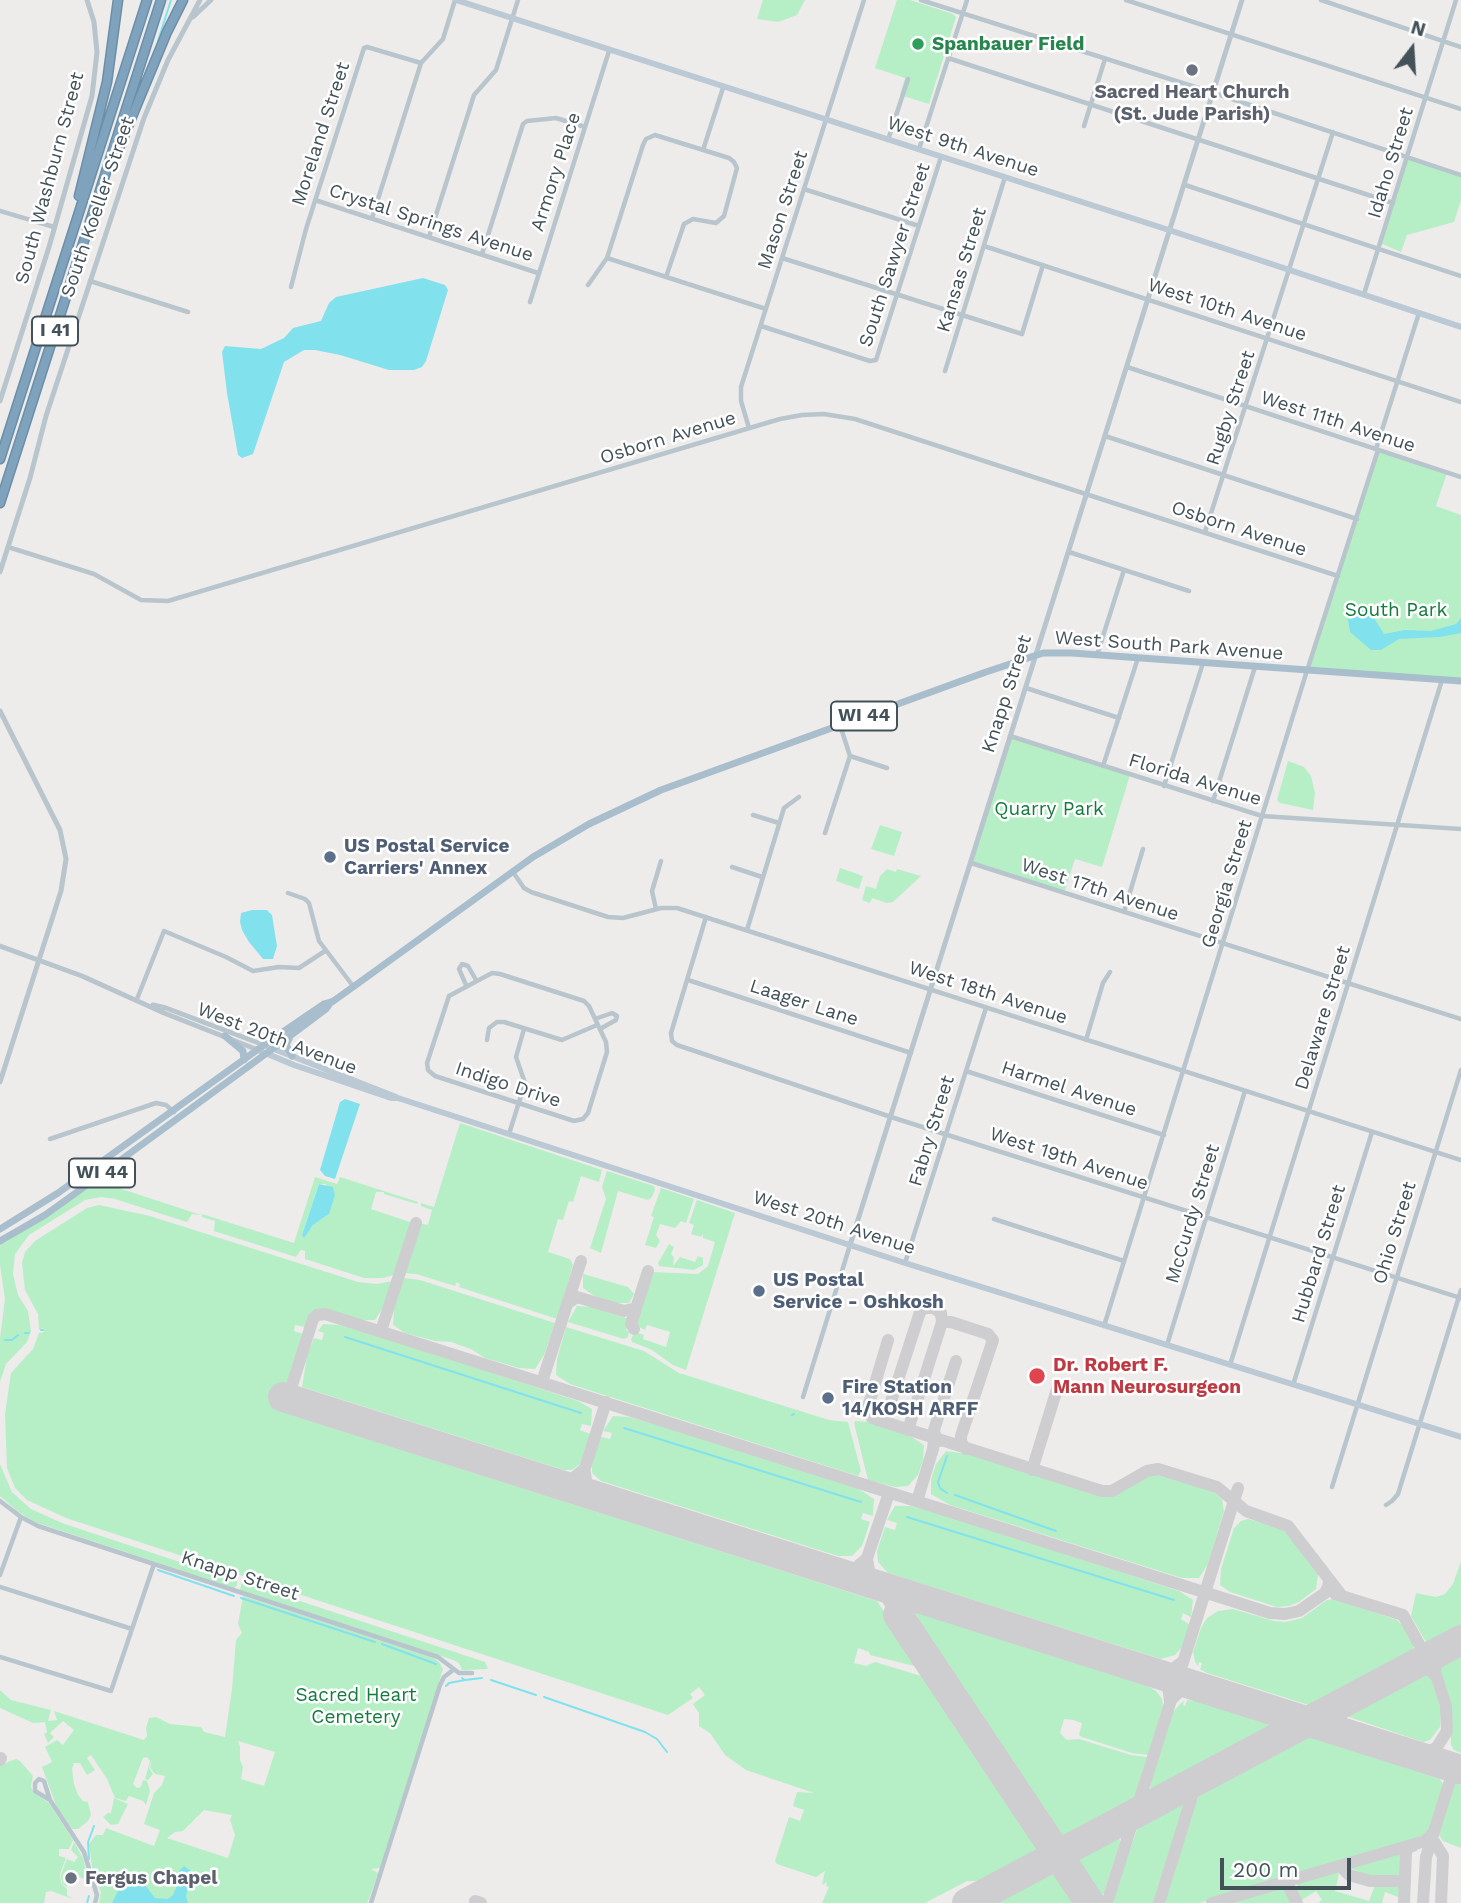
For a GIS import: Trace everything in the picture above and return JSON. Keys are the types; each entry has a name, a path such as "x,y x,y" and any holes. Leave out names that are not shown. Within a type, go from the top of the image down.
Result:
{"highway":[{"path":"73,232 76,208 107,82 118,0"},
{"name":"I 41","path":"0,459 147,0"},
{"name":"I 41","path":"0,503 161,0"},
{"path":"110,160 118,152 167,32 183,0"}],"main road":[{"name":"West 9th Avenue","path":"455,0 1461,327"},
{"name":"West South Park Avenue","path":"199,1097 244,1060 290,1036 326,1010 332,1002 513,872 571,834 632,803 839,724 1036,654 1097,655 1461,681"},
{"name":"West South Park Avenue","path":"199,1097 324,1004 332,1002"},
{"path":"225,1036 243,1051 244,1060"},
{"path":"290,1036 286,1045 292,1056"},
{"name":"West 20th Avenue","path":"265,1049 292,1056 398,1098 905,1263 1461,1437"},
{"name":"West 20th Avenue","path":"265,1049 346,1084 398,1098"},
{"name":"WI 44","path":"0,1241 45,1215 199,1097"},
{"name":"WI 44","path":"0,1229 176,1114"}],"street":[{"name":"South Washburn Street","path":"0,401 54,228 96,78 96,36 87,0"},
{"name":"South Koeller Street","path":"0,572 30,478 44,421 151,99 200,0"},
{"name":"South Koeller Street","path":"191,19 211,0"},
{"path":"372,218 421,63 443,39 455,0"},
{"path":"429,237 474,95 495,72 518,0"},
{"name":"Mason Street","path":"749,428 740,394 864,0"},
{"path":"921,0 1461,175"},
{"name":"South Sawyer Street","path":"919,150 967,0"},
{"path":"1126,0 1461,109"},
{"name":"Knapp Street","path":"803,1397 1242,0"},
{"path":"1321,0 1461,47"},
{"name":"Idaho Street","path":"1364,294 1456,0"},
{"name":"Moreland Street","path":"291,287 315,200 364,48 421,63"},
{"name":"Armory Place","path":"530,302 609,51"},
{"path":"948,58 1392,202"},
{"path":"1084,126 1105,58"},
{"path":"888,140 908,79"},
{"path":"704,150 723,88"},
{"path":"482,254 523,124 527,121 556,118 585,127"},
{"name":"Rugby Street","path":"1205,532 1334,132"},
{"path":"588,285 607,258 643,145 649,137 658,136 729,158 736,165 737,174 724,216 719,221 713,223 693,219 684,224 666,277"},
{"name":"South Sawyer Street","path":"761,326 875,361 941,157"},
{"name":"Kansas Street","path":"945,371 1005,177"},
{"path":"1185,185 1461,276"},
{"path":"804,189 919,226"},
{"name":"Crystal Springs Avenue","path":"315,200 538,273"},
{"path":"0,211 54,228"},
{"name":"West 10th Avenue","path":"984,246 1461,402"},
{"path":"607,258 766,309"},
{"path":"782,258 1022,334 1043,265"},
{"path":"89,281 188,312"},
{"name":"Georgia Street","path":"1104,1326 1307,670 1357,519 1419,312"},
{"name":"West 11th Avenue","path":"1127,367 1461,477"},
{"name":"Osborn Avenue","path":"8,547 98,576 146,602 167,601 749,428 802,415 824,414 846,417 1338,576"},
{"path":"1105,436 1357,519"},
{"path":"1069,552 1189,591"},
{"path":"1097,655 1124,570"},
{"path":"1103,766 1138,658"},
{"path":"1164,786 1203,663"},
{"path":"1213,801 1255,667"},
{"name":"Delaware Street","path":"1230,1365 1442,679"},
{"path":"1026,688 1119,718"},
{"path":"0,711 60,830 66,851 64,881 0,1082"},
{"path":"825,833 850,757 839,724"},
{"name":"Florida Avenue","path":"1010,736 1262,816 1461,829"},
{"path":"850,757 887,768"},
{"path":"747,930 786,805 799,797"},
{"path":"753,815 779,823"},
{"path":"1124,912 1143,849"},
{"path":"656,909 652,891 661,862"},
{"name":"West 17th Avenue","path":"971,863 1461,1019"},
{"path":"732,867 762,877"},
{"name":"West 18th Avenue","path":"513,872 524,888 531,892 608,917 623,918 672,907 1461,1160"},
{"path":"288,893 304,899 309,904 317,935 325,951 353,987"},
{"path":"688,980 706,917"},
{"path":"136,999 164,931 253,971 279,967 299,968 325,951"},
{"name":"West 20th Avenue","path":"0,946 225,1036 265,1049"},
{"name":"Indigo Drive","path":"466,985 459,969 462,964 468,965 476,980"},
{"path":"1086,1040 1103,983 1110,972"},
{"name":"Indigo Drive","path":"492,973 500,974 584,1001 598,1024 606,1042 607,1052 586,1116 574,1121 435,1076 428,1070 427,1063 447,999 466,985 492,973"},
{"name":"West 19th Avenue","path":"688,980 671,1033 672,1041 677,1045 891,1117 1460,1298"},
{"name":"Laager Lane","path":"688,980 911,1053"},
{"name":"West 20th Avenue","path":"147,1004 166,1008 265,1049"},
{"name":"Fabry Street","path":"905,1263 986,1008"},
{"path":"487,1040 489,1028 497,1022 562,1040 598,1024"},
{"path":"509,1134 525,1080 516,1058 524,1029"},
{"name":"Ohio Street","path":"1332,1487 1461,1070"},
{"name":"Harmel Avenue","path":"966,1071 1164,1135"},
{"name":"McCurdy Street","path":"1167,1346 1245,1091"},
{"path":"50,1139 150,1104 166,1105 176,1114"},
{"name":"Hubbard Street","path":"1293,1385 1372,1132"},
{"path":"994,1219 1124,1261"},
{"path":"1385,1504 1398,1494 1461,1290"},
{"name":"Knapp Street","path":"0,1503 21,1517 61,1534 438,1657 453,1670 463,1674 471,1673"},
{"path":"0,1575 21,1517"},
{"path":"0,1657 111,1691 154,1564"},
{"path":"0,1587 133,1630"},
{"path":"371,1903 440,1685 444,1677 453,1670"},
{"path":"50,1800 35,1791 37,1780 44,1781 50,1800 84,1852 97,1895 95,1903"}],"green space":[{"path":"763,0 805,0 797,15 778,22 757,19"},
{"path":"897,0 910,0 956,17 929,104 900,95 905,78 875,68"},
{"path":"1407,156 1461,175 1461,200 1454,222 1407,235 1401,252 1380,243"},
{"name":"South Park","path":"1379,451 1447,473 1436,506 1461,515 1461,681 1307,670"},
{"name":"Quarry Park","path":"1010,736 1130,775 1102,867 1075,859 1064,893 971,863"},
{"path":"1288,761 1304,767 1311,776 1315,793 1313,810 1277,800"},
{"path":"880,825 902,832 894,856 871,849"},
{"path":"840,868 863,876 859,889 836,881"},
{"path":"887,869 921,876 893,902 887,903 872,898 870,903 862,900 866,886 876,889 880,876"},
{"path":"460,1123 602,1170 599,1182 581,1176 573,1202 569,1201 563,1220 558,1219 548,1252 570,1259 573,1265 557,1319 459,1287 457,1282 455,1286 416,1274 403,1273 419,1223 428,1225 432,1210 421,1206 421,1203 434,1207"},
{"path":"607,1171 654,1186 655,1190 648,1200 618,1191 601,1253 590,1248 606,1199 602,1187"},
{"path":"315,1177 337,1184 340,1177 418,1202 417,1204 384,1192 376,1192 371,1209 413,1223 395,1275 382,1278 364,1278 305,1259 305,1251 301,1250 296,1257 214,1231 215,1221 202,1217 202,1214 294,1243","holes":["319,1184 326,1184 329,1214 313,1225 304,1237 302,1235"]},
{"path":"97,1181 201,1215 192,1214 187,1222 101,1197 85,1200 29,1235 15,1254 13,1274 18,1295 28,1311 31,1331 27,1342 6,1364 0,1382 0,1338 5,1299 0,1244 45,1218"},
{"path":"661,1188 694,1199 686,1223 681,1221 675,1228 660,1224 656,1235 660,1241 656,1248 645,1245"},
{"path":"697,1200 735,1213 686,1370 673,1365 652,1350 632,1342 631,1339 635,1332 644,1335 643,1339 666,1347 670,1332 647,1325 645,1330 635,1325 653,1272 698,1274 708,1266 715,1242 703,1238 703,1234 701,1237 691,1234 694,1225 689,1223"},
{"path":"99,1205 150,1216 358,1282 377,1284 393,1281 384,1306 375,1320 360,1320 321,1309 311,1314 305,1327 295,1325 294,1331 303,1334 279,1411 877,1601 922,1668 870,1655 858,1648 854,1663 866,1666 875,1662 928,1678 1039,1847 1037,1854 987,1881 967,1881 925,1903 822,1903 829,1887 826,1886 827,1882 822,1885 825,1871 816,1877 775,1861 789,1817 800,1821 804,1810 793,1806 797,1792 814,1793 746,1770 725,1755 710,1733 699,1726 699,1713 693,1704 705,1695 699,1687 690,1694 693,1698 668,1715 66,1518 27,1500 15,1488 7,1468 5,1414 11,1373 33,1349 39,1333 44,1332 43,1328 39,1330 38,1314 25,1290 22,1263 25,1252 35,1241 87,1208"},
{"path":"669,1244 674,1247 671,1254 674,1257 673,1266 680,1257 695,1262 698,1256 703,1258 703,1265 694,1270 659,1266 658,1263"},
{"path":"583,1274 628,1287 634,1294 629,1303 613,1303 596,1297 583,1288"},
{"path":"404,1278 420,1280 555,1323 544,1355 535,1369 519,1368 485,1358 471,1349 451,1342 405,1333 393,1325 394,1310"},
{"path":"577,1306 593,1307 629,1319 626,1330 629,1332 628,1337 624,1339 568,1322"},
{"path":"323,1324 339,1325 373,1334 578,1401 592,1409 591,1426 582,1424 580,1430 590,1434 581,1463 572,1470 564,1470 302,1387 307,1356 314,1338 322,1340 324,1333 318,1331"},
{"path":"566,1327 644,1351 679,1373 829,1420 848,1422 861,1471 858,1476 570,1384 556,1375 557,1359"},
{"path":"613,1416 629,1417 665,1427 857,1488 874,1499 873,1516 863,1513 861,1519 870,1522 862,1546 852,1556 838,1556 601,1481 592,1473 592,1463 601,1437 610,1439 612,1433 603,1431"},
{"path":"855,1421 870,1422 910,1436 924,1445 918,1475 908,1486 895,1487 868,1480"},
{"path":"946,1451 980,1456 1101,1495 1111,1494 1153,1474 1212,1491 1222,1499 1224,1511 1208,1564 1199,1578 1182,1578 950,1505 931,1494 931,1479 936,1464"},
{"path":"0,1464 12,1492 31,1509 62,1523 237,1581 237,1585 234,1588 35,1522 0,1496"},
{"path":"895,1506 910,1506 946,1515 1179,1591 1193,1600 1191,1617 1183,1613 1181,1619 1190,1625 1183,1646 1175,1655 1161,1659 888,1573 878,1562 877,1551 885,1527 895,1530 897,1523 887,1520"},
{"path":"1248,1519 1284,1529 1318,1574 1316,1589 1299,1602 1277,1607 1230,1592 1220,1585 1221,1569 1234,1528 1241,1521"},
{"path":"1461,1561 1461,1628 1433,1643 1426,1642 1411,1616 1416,1593 1436,1597 1445,1594 1453,1584"},
{"path":"242,1582 485,1662 488,1669 462,1670 459,1663 453,1660 240,1590"},
{"name":"Sacred Heart Cemetery","path":"243,1596 434,1658 443,1669 380,1868 371,1869 378,1873 369,1899 367,1903 99,1903 101,1892 93,1874 89,1844 96,1835 103,1835 106,1828 154,1846 160,1830 144,1824 154,1793 162,1785 165,1776 155,1774 150,1768 152,1759 149,1768 153,1774 148,1780 145,1779 150,1761 147,1757 143,1758 133,1784 137,1788 141,1787 143,1780 147,1781 150,1791 146,1805 143,1801 129,1796 126,1801 115,1798 107,1779 91,1755 87,1758 95,1770 87,1775 80,1763 74,1763 74,1784 78,1795 88,1802 91,1815 78,1829 72,1829 57,1808 42,1767 52,1762 45,1747 57,1740 63,1745 74,1730 63,1721 50,1733 54,1737 48,1743 44,1734 47,1732 45,1722 33,1723 0,1708 0,1690 11,1700 51,1710 48,1721 57,1720 54,1711 144,1740 149,1718 156,1717 170,1724 201,1727 204,1732 225,1737 236,1640 242,1633 238,1624","holes":["238,1741 275,1752 264,1786 241,1779 243,1767","204,1810 232,1815 230,1820 235,1835 228,1858 167,1838 175,1832 183,1831"]},
{"path":"1334,1599 1397,1620 1414,1644 1411,1655 1312,1706 1207,1673 1200,1669 1202,1663 1199,1662 1198,1666 1195,1662 1193,1652 1201,1628 1207,1618 1218,1611 1233,1609 1286,1622 1302,1618 1327,1600"},
{"path":"909,1610 1148,1686 1156,1691 1163,1706 1148,1755 1132,1753 1082,1737 1079,1735 1082,1723 1073,1720 1064,1719 1060,1733 1067,1740 1079,1739 1131,1755 1147,1757 1133,1803 1061,1842"},
{"path":"1461,1650 1461,1753 1451,1745 1450,1706 1439,1668 1442,1661"},
{"path":"1420,1672 1431,1677 1441,1710 1440,1727 1430,1740 1423,1742 1346,1716 1349,1710"},
{"path":"1187,1700 1268,1724 1271,1729 1152,1791 1150,1786 1172,1713 1184,1701 1185,1706"},
{"path":"1308,1736 1440,1779 1443,1790 1429,1833 1420,1839 1199,1903 1166,1903 1199,1795 1209,1785 1297,1738"},
{"path":"1461,1758 1461,1848 1443,1841 1438,1833"},
{"path":"16,1759 33,1776 33,1792 49,1803 73,1840 69,1849 59,1849 59,1856 66,1858 60,1874 61,1883 67,1889 67,1895 73,1899 51,1891 46,1892 44,1903 0,1903 0,1765"},
{"path":"114,1798 128,1804 118,1824 111,1825 103,1817 111,1813"},
{"path":"1183,1801 1184,1805 1153,1903 1114,1903 1113,1898 1139,1824"},
{"path":"1115,1835 1120,1842 1104,1893 1098,1896 1076,1860 1078,1856"},
{"path":"74,1842 83,1858 88,1878 86,1880 70,1872 67,1887 62,1883 61,1874 67,1859 74,1862 78,1857 71,1850"},
{"path":"1401,1854 1400,1877 1376,1878 1352,1869 1352,1866"},
{"path":"1051,1871 1059,1874 1076,1903 989,1903"},
{"path":"1336,1871 1339,1874 1335,1891 1369,1901 1375,1885 1400,1883 1401,1895 1398,1897 1385,1892 1382,1903 1318,1903 1322,1900 1316,1891 1300,1901 1295,1891 1299,1882"},
{"path":"1277,1888 1284,1890 1293,1903 1224,1903"}],"water":[{"path":"423,278 445,285 448,290 422,367 414,370 389,370 340,355 304,350 284,362 253,454 242,458 238,455 222,352 225,346 261,349 284,338 293,328 321,321 329,303 336,297"},
{"path":"1355,607 1371,613 1384,634 1405,630 1431,631 1456,624 1461,618 1461,633 1399,639 1381,650 1371,650 1350,632 1347,615"},
{"path":"267,910 272,915 277,946 273,959 263,959 242,930 241,913"},
{"path":"345,1099 360,1104 335,1179 325,1176 320,1170 340,1102"},
{"path":"319,1184 333,1187 335,1195 329,1214 313,1225 304,1238 302,1235"},
{"path":"184,1866 191,1871 186,1896 188,1903 112,1903 118,1891 138,1880 142,1881 155,1898 168,1899 173,1895 179,1871"}],"waterway":[{"path":"158,41 171,0"},
{"path":"5,1340 12,1340 18,1335"},
{"path":"345,1337 581,1413"},
{"path":"624,1428 861,1502"},
{"path":"947,1456 938,1482 940,1488 947,1493"},
{"path":"955,1495 1056,1531"},
{"path":"907,1517 1174,1600"},
{"path":"158,1570 234,1596"},
{"path":"241,1598 375,1642"},
{"path":"382,1644 436,1664"},
{"path":"462,1678 482,1678"},
{"path":"446,1686 465,1680"},
{"path":"491,1680 536,1695"},
{"path":"544,1697 645,1732 657,1739 667,1752"},
{"path":"89,1859 88,1842 94,1826"},
{"path":"87,1903 89,1896"}],"taxiway":[{"path":"381,1331 416,1223"},
{"path":"542,1382 581,1261"},
{"path":"634,1329 631,1324 648,1271"},
{"path":"568,1303 577,1297 624,1311 636,1308"},
{"path":"877,1420 887,1414 920,1312 924,1308 934,1308 941,1313 942,1322 908,1430"},
{"path":"288,1398 313,1319 317,1315 325,1314 1270,1613 1299,1611 1325,1593 1329,1580"},
{"path":"942,1322 951,1322 988,1334 993,1340 961,1436 961,1442 966,1449"},
{"path":"888,1340 868,1407 872,1418 1102,1491 1112,1491 1147,1471 1158,1469 1217,1487 1246,1511 1288,1526 1342,1596"},
{"path":"940,1441 934,1430 956,1361"},
{"path":"1032,1470 1058,1386"},
{"path":"578,1490 606,1402"},
{"path":"917,1501 934,1439"},
{"path":"544,1479 570,1481 584,1469"},
{"path":"585,1473 592,1491 613,1501"},
{"path":"1107,1903 1238,1488"},
{"path":"860,1579 889,1493"},
{"path":"834,1571 853,1570 866,1559"},
{"path":"867,1559 870,1575 890,1588"},
{"path":"877,1584 898,1615"},
{"path":"1335,1594 1403,1615 1436,1675 1446,1706 1447,1731 1437,1747 1421,1757"},
{"path":"1435,1674 1436,1662 1444,1649"},
{"path":"1182,1662 1170,1671 1153,1672 1168,1685 1170,1701 1182,1689 1201,1687"},
{"path":"1405,1670 1420,1666 1435,1675"},
{"path":"1423,1903 1426,1857 1454,1768"},
{"path":"1159,1903 1195,1787 1206,1776"},
{"path":"1142,1792 1146,1801 1155,1803"},
{"path":"1169,1795 1184,1792 1191,1801"},
{"path":"1106,1829 1120,1827 1126,1832 1127,1838"},
{"path":"1212,1903 1425,1841 1434,1832"},
{"path":"1425,1841 1435,1843 1443,1856 1441,1903"},
{"path":"1404,1903 1406,1852 1413,1846"},
{"path":"1340,1866 1349,1875 1370,1881 1405,1881"},
{"path":"1286,1881 1297,1903"},
{"path":"1084,1895 1088,1903"},
{"path":"475,1901 481,1903"}],"runway":[{"path":"283,1397 1458,1769"},
{"path":"898,1615 1090,1903"},
{"path":"967,1903 1461,1640"}],"place":[{"name":"Spanbauer Field","path":"918,44"},
{"name":"Sacred Heart Church (St. Jude Parish)","path":"1192,70"},
{"name":"US Postal Service Carriers' Annex","path":"330,857"},
{"name":"US Postal Service - Oshkosh","path":"759,1291"},
{"name":"Dr. Robert F. Mann Neurosurgeon","path":"1037,1376"},
{"name":"Fire Station 14/KOSH ARFF","path":"828,1398"},
{"name":"Fergus Chapel","path":"71,1878"}]}
